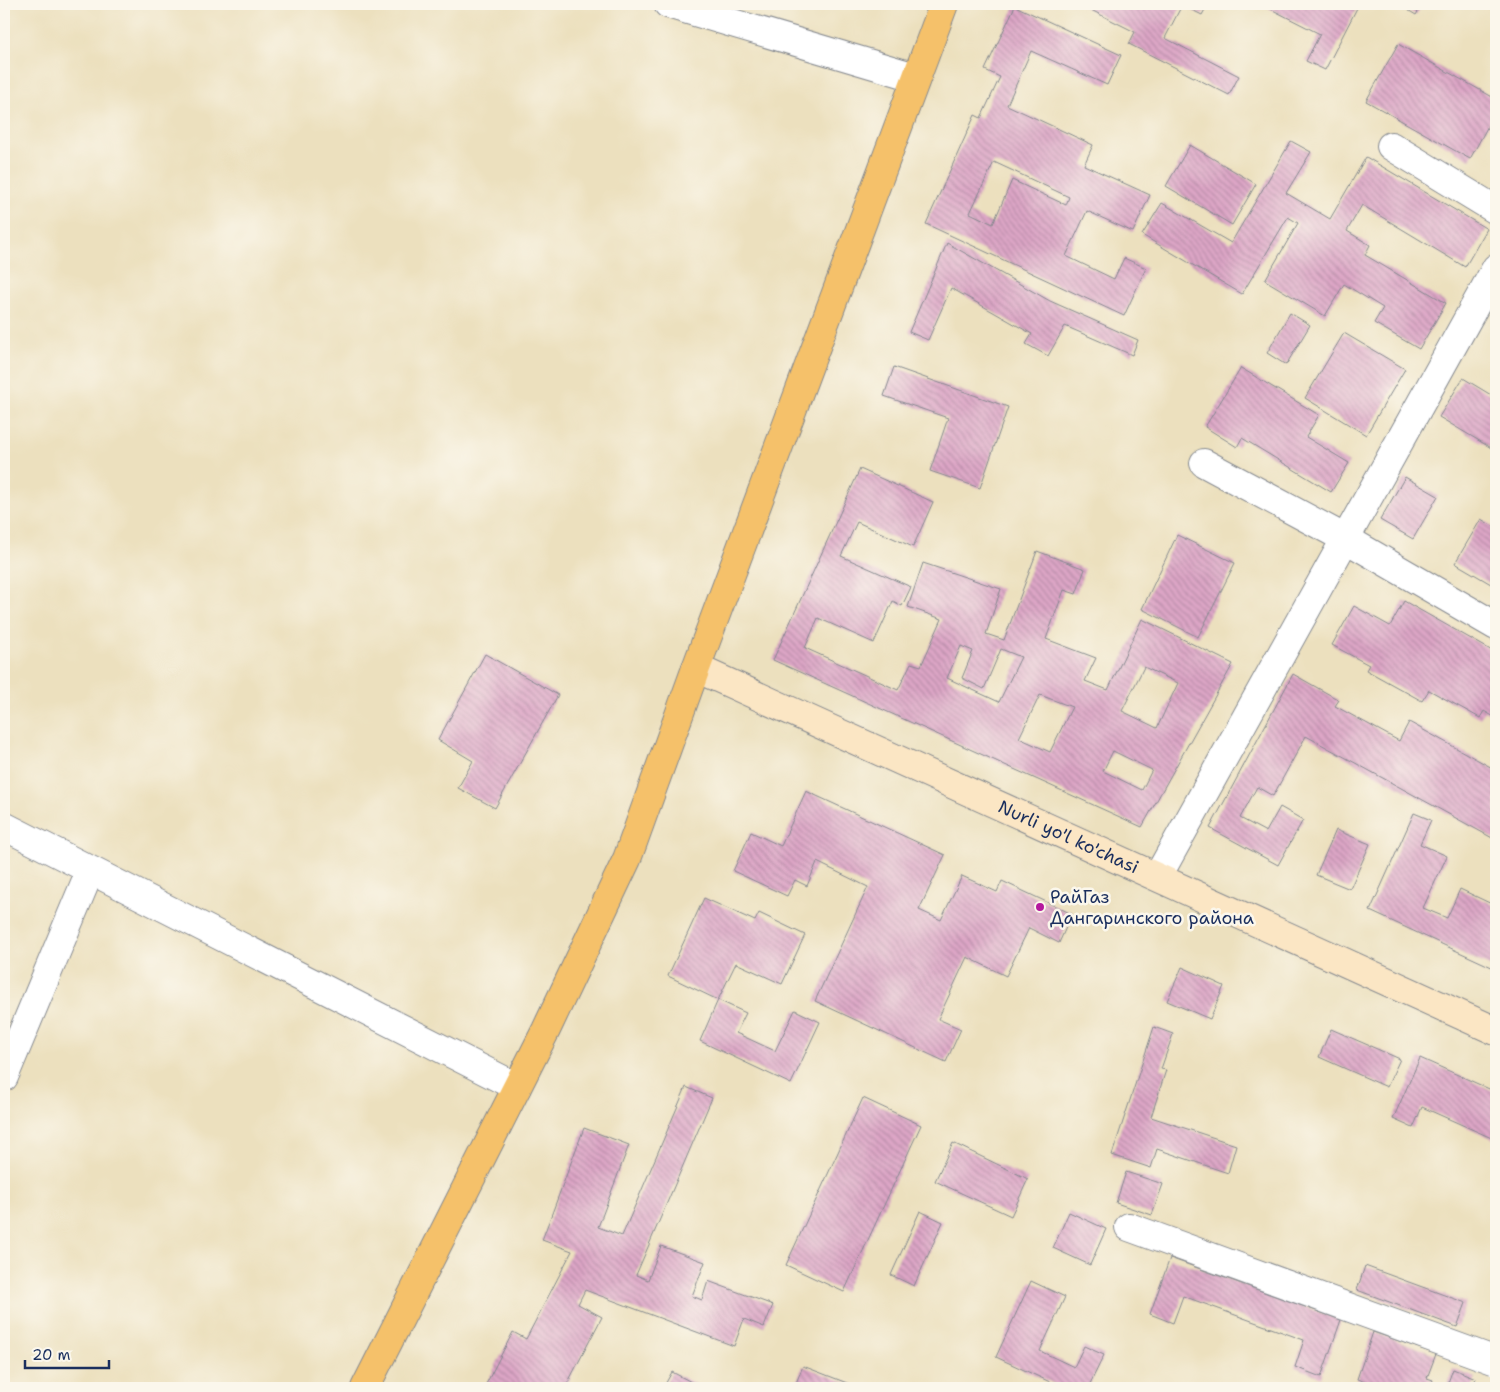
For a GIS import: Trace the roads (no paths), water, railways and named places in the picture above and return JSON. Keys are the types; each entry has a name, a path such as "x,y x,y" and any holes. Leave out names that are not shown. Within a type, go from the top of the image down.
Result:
{"highway":[{"path":"365,1388 517,1087 627,859 915,77 944,4"}],"main road":[{"name":"Nurli yo'l ko'chasi","path":"696,668 1496,1030"}],"street":[{"path":"668,4 915,77"},
{"path":"1391,146 1496,210"},
{"path":"1158,876 1496,268"},
{"path":"1204,463 1346,539 1496,626"},
{"path":"4,826 517,1087"},
{"path":"4,1077 90,871"},
{"path":"1129,1227 1496,1361"}],"place":[{"name":"РайГаз Дангаринского района","path":"1040,907"}]}
